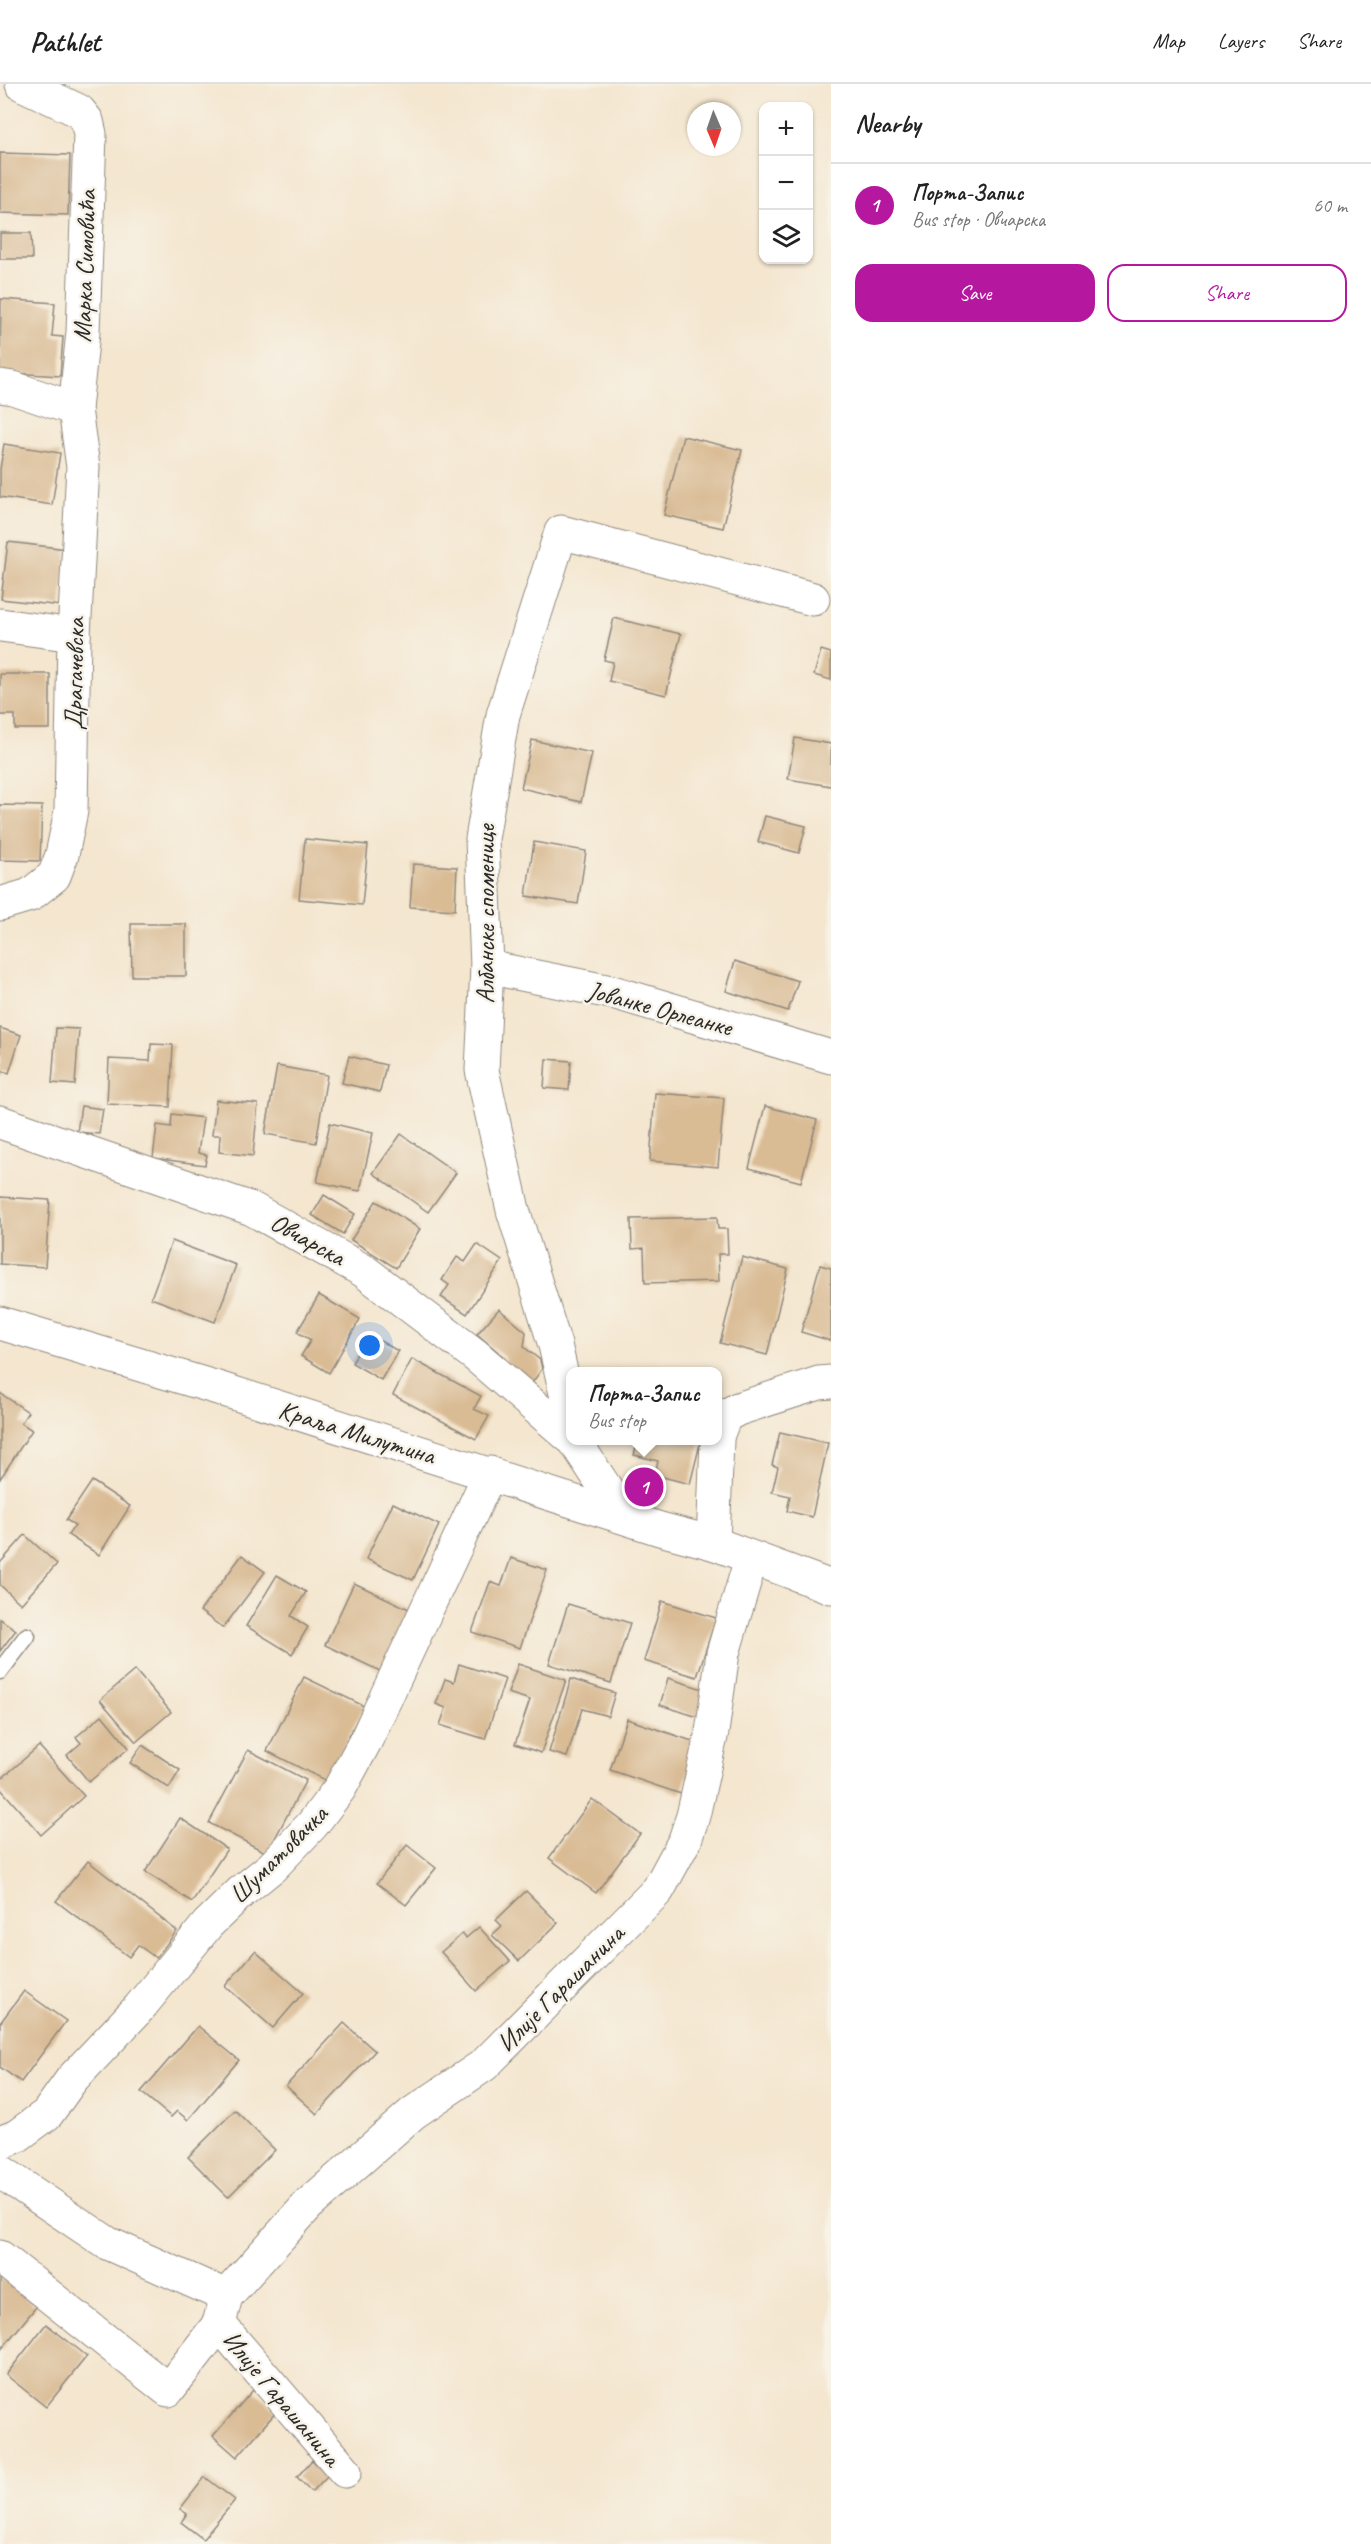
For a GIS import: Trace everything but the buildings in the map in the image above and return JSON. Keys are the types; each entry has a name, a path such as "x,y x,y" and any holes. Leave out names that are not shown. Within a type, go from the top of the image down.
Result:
{"street":[{"name":"Марка Симовића","path":"22,84 79,111 87,121 90,134 83,332 75,409"},
{"path":"0,386 75,409"},
{"name":"Драгачевска","path":"0,904 30,894 44,886 54,876 62,855 71,811 74,635 83,467 75,409"},
{"name":"Албанске споменице","path":"566,1393 555,1345 513,1210 482,1070 487,967 482,839 503,715 561,532 813,599"},
{"path":"0,625 74,635"},
{"name":"Јованке Орлеанке","path":"487,967 616,993 831,1057"},
{"name":"Овчарска","path":"0,1122 252,1209 364,1271 475,1354 566,1433"},
{"name":"Краља Милутина","path":"0,1323 713,1543 831,1587"},
{"path":"722,1423 725,1416 738,1409 819,1383 831,1382"},
{"name":"Овчарска","path":"578,1445 624,1516"},
{"path":"713,1543 717,1445"},
{"name":"Шуматовачка","path":"0,2143 17,2136 47,2114 72,2079 139,2008 208,1924 241,1892 272,1867 312,1825 340,1788 367,1738 490,1473"},
{"name":"Илије Гарашанина","path":"0,2257 168,2391 223,2310 309,2204 413,2113 484,2065 658,1890 685,1840 693,1816 712,1732 723,1653 751,1559"},
{"path":"0,2171 107,2243 223,2310"},
{"name":"Илије Гарашанина","path":"223,2310 345,2471"}],"lane":[{"path":"0,1671 27,1636"}],"place":[{"name":"Порта-Запис","path":"644,1487"}]}
